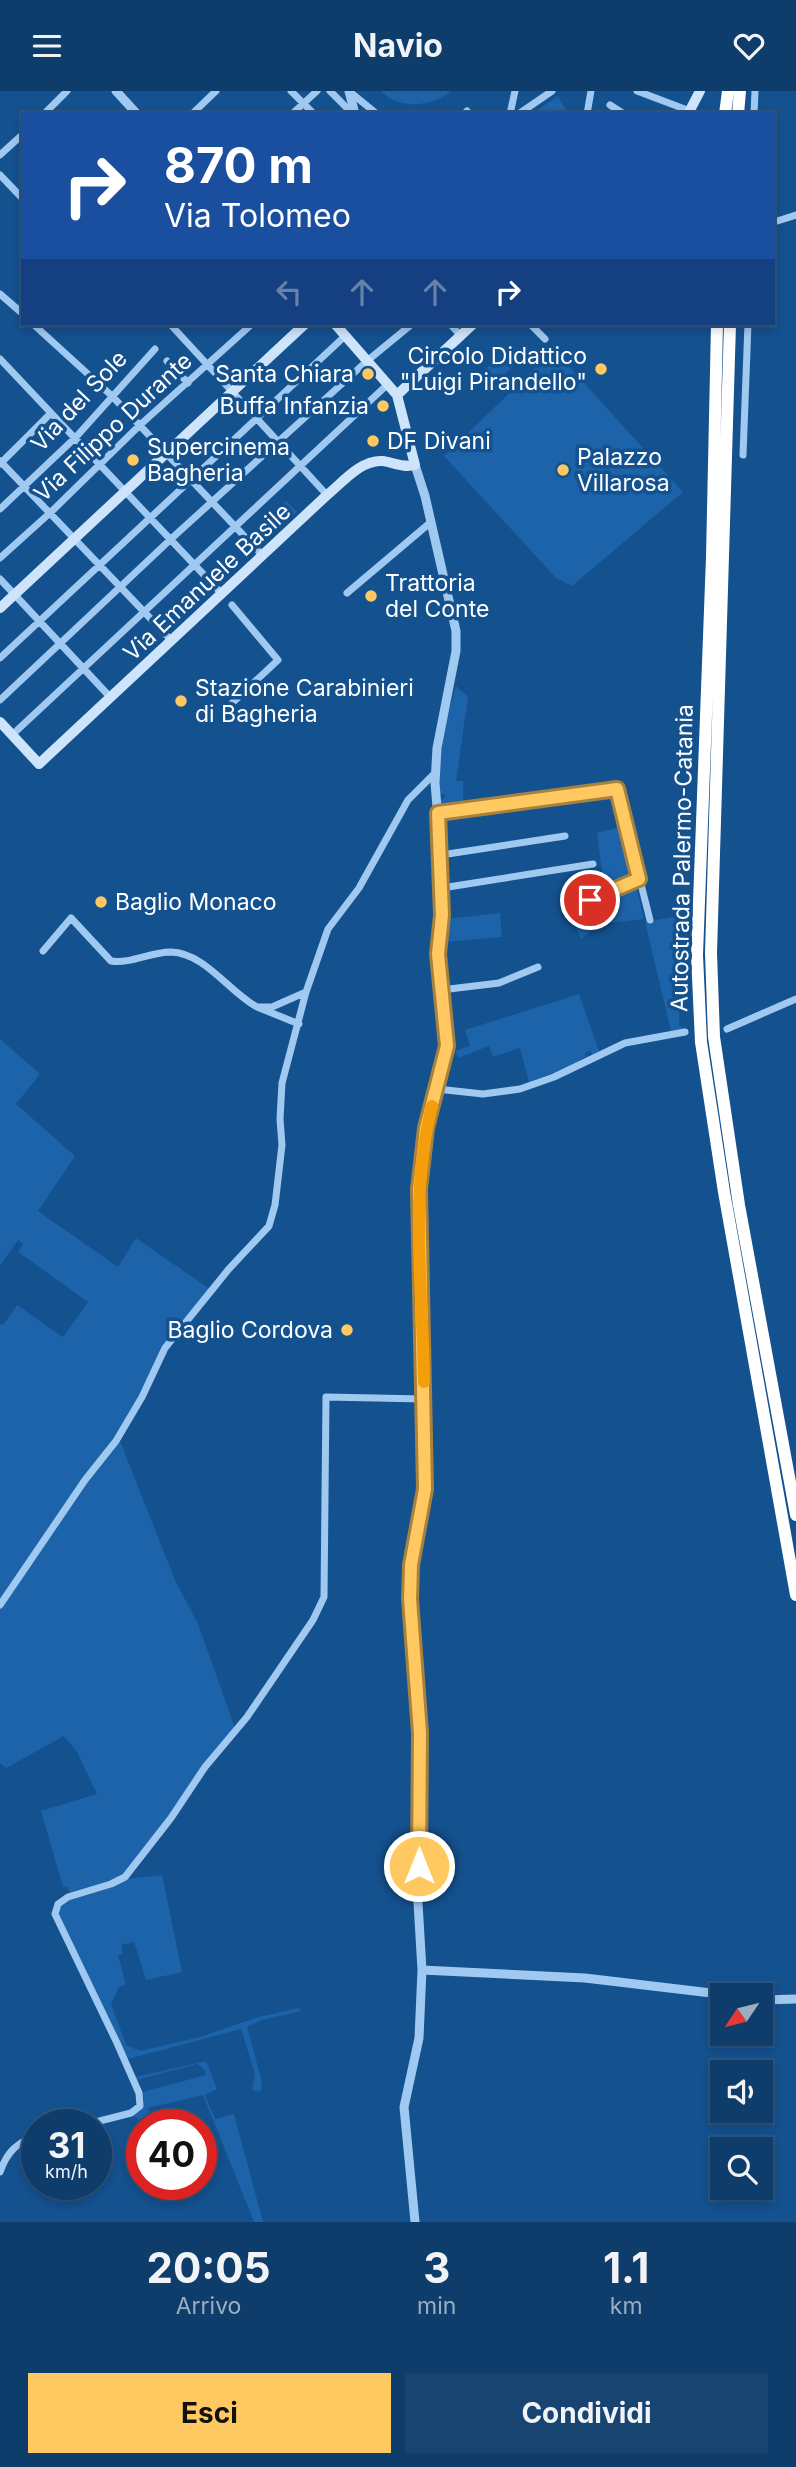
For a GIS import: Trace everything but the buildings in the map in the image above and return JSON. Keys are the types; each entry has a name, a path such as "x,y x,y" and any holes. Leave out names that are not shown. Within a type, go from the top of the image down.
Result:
{"highway":[{"path":"725,112 728,91"},
{"path":"738,112 740,91"},
{"name":"Autostrada Palermo-Catania","path":"717,326 712,557 697,955 701,1042 724,1192 796,1595"},
{"name":"Autostrada Palermo-Catania","path":"730,326 711,953 714,1037 739,1206 796,1515"}],"main road":[{"path":"689,112 700,91"},
{"path":"0,608 303,326"},
{"path":"337,326 397,395 415,465"},
{"path":"397,395 471,326"},
{"name":"Via Emanuele Basile","path":"12,735 39,764 327,495 368,463 383,461 402,466 415,465"},
{"path":"0,722 12,735"}],"street":[{"path":"46,112 67,91"},
{"path":"116,91 135,112"},
{"path":"194,112 216,91"},
{"path":"292,91 312,112"},
{"path":"294,112 317,91"},
{"path":"330,91 352,112"},
{"path":"511,112 515,91"},
{"path":"524,112 552,91"},
{"path":"587,112 591,91"},
{"path":"637,91 689,112"},
{"path":"754,112 755,91"},
{"path":"349,92 354,112"},
{"path":"349,92 374,112"},
{"path":"513,103 520,112"},
{"path":"610,105 621,112"},
{"path":"0,155 21,136"},
{"path":"0,175 21,197"},
{"path":"775,222 796,215"},
{"path":"0,294 21,312"},
{"path":"35,326 112,396 263,556"},
{"path":"172,326 327,495"},
{"name":"Via Filippo Durante","path":"0,558 140,425 250,326"},
{"path":"0,700 171,539 367,361 410,326"},
{"path":"452,326 461,336"},
{"path":"532,326 545,339"},
{"path":"743,455 748,326"},
{"path":"0,658 345,336"},
{"name":"Via del Sole","path":"0,509 76,437 155,349"},
{"path":"0,359 222,594"},
{"path":"167,361 188,383"},
{"path":"12,735 388,384"},
{"path":"51,413 0,462 51,512 172,641"},
{"path":"415,465 456,631 456,651 437,748 436,772 442,888 438,954 447,1046 426,1128 419,1189 425,1489 411,1565 410,1599 420,1733 417,1886 422,1969 419,2038 404,2107 415,2222"},
{"path":"347,593 431,522"},
{"path":"0,579 111,698"},
{"path":"230,705 278,660 232,605"},
{"path":"0,1605 85,1480 116,1441 142,1397 164,1348 228,1269 269,1226 275,1205 282,1145 282,1083 306,992 328,929 359,888 408,800 436,772"},
{"path":"438,813 617,789 650,921"},
{"path":"441,855 565,836"},
{"path":"442,888 593,864"},
{"path":"565,910 639,879"},
{"path":"43,951 71,918 111,961 120,963 173,952 193,958 245,1000 281,1019 299,1024"},
{"path":"441,990 499,982 538,967"},
{"path":"257,1007 277,1005 306,992"},
{"path":"727,1029 796,999"},
{"path":"277,1005 274,1008 275,1013 281,1019"},
{"path":"437,1089 483,1094 520,1089 554,1077 625,1043 685,1032"},
{"path":"112,2118 131,2113 140,2106 139,2093 55,1915 58,1904 68,1897 125,1877 171,1818 205,1767 247,1717 313,1620 324,1597 326,1397 424,1399"},
{"path":"422,1969 660,1985 710,1992"},
{"path":"774,2000 796,1999"},
{"path":"0,2172 15,2145 21,2142"}],"shaded area":[{"path":"381,91 451,91 425,103 406,104"},
{"path":"558,96 567,112 534,112"},
{"path":"554,350 683,492 572,586 556,578 444,456"},
{"path":"503,353 515,365 491,387 480,374"},
{"path":"286,501 297,512 272,534 262,524 269,516 273,521 279,517 275,512"},
{"path":"456,686 468,697 456,781 463,781 463,803 440,806 440,800 445,798 444,794 439,793 440,753"},
{"path":"620,827 632,876 608,886 602,872 597,833"},
{"path":"636,885 644,919 601,924 581,939 570,913"},
{"path":"680,912 683,912 679,1025 685,1029 671,1031 645,922 679,916"},
{"path":"500,913 502,937 444,942 445,919"},
{"path":"579,994 599,1051 592,1055 591,1051 586,1052 585,1057 566,1068 529,1082 520,1048 493,1057 489,1046 458,1058 455,1051 470,1046 465,1030"},
{"path":"0,1039 40,1074 16,1104 75,1156 38,1211 118,1267 136,1238 211,1290 165,1348 120,1441 175,1580 198,1624 236,1731 125,1879 162,1875 182,1972 146,1980 134,1942 121,1945 123,1954 118,1955 126,1985 119,1987 111,2004 126,2045 140,2051 204,2036 255,2018 299,2008 301,2011 262,2020 247,2027 262,2082 258,2092 252,2089 255,2074 241,2029 128,2059 129,2072 55,1914 58,1904 71,1896 67,1886 63,1887 41,1811 97,1794 77,1752 64,1736 6,1768 0,1763 0,1324 3,1325 17,1305 63,1337 88,1302 18,1252 23,1244 18,1240 0,1266"},
{"path":"206,2061 217,2089 205,2095 211,2109 203,2095 148,2109 136,2109 140,2106 139,2093 206,2075 204,2069 197,2064 133,2081 129,2073 136,2077"},
{"path":"234,2114 263,2222 254,2222 217,2130 217,2118"}],"slow traffic":[{"path":"424,1382 419,1189 426,1128 432,1106"}],"place":[{"name":"Circolo Didattico \"Luigi Pirandello\"","path":"601,369"},
{"name":"Santa Chiara","path":"368,374"},
{"name":"Buffa Infanzia","path":"383,406"},
{"name":"DF Divani","path":"373,441"},
{"name":"Supercinema Bagheria","path":"133,460"},
{"name":"Palazzo Villarosa","path":"563,470"},
{"name":"Trattoria del Conte","path":"371,596"},
{"name":"Stazione Carabinieri di Bagheria","path":"181,701"},
{"name":"Baglio Monaco","path":"101,902"},
{"name":"Baglio Cordova","path":"347,1330"}],"route":[{"path":"419,1866 420,1733 410,1599 411,1565 425,1489 419,1189 426,1128 447,1046 438,954 442,915 438,813 617,789 639,879 590,900"}]}
